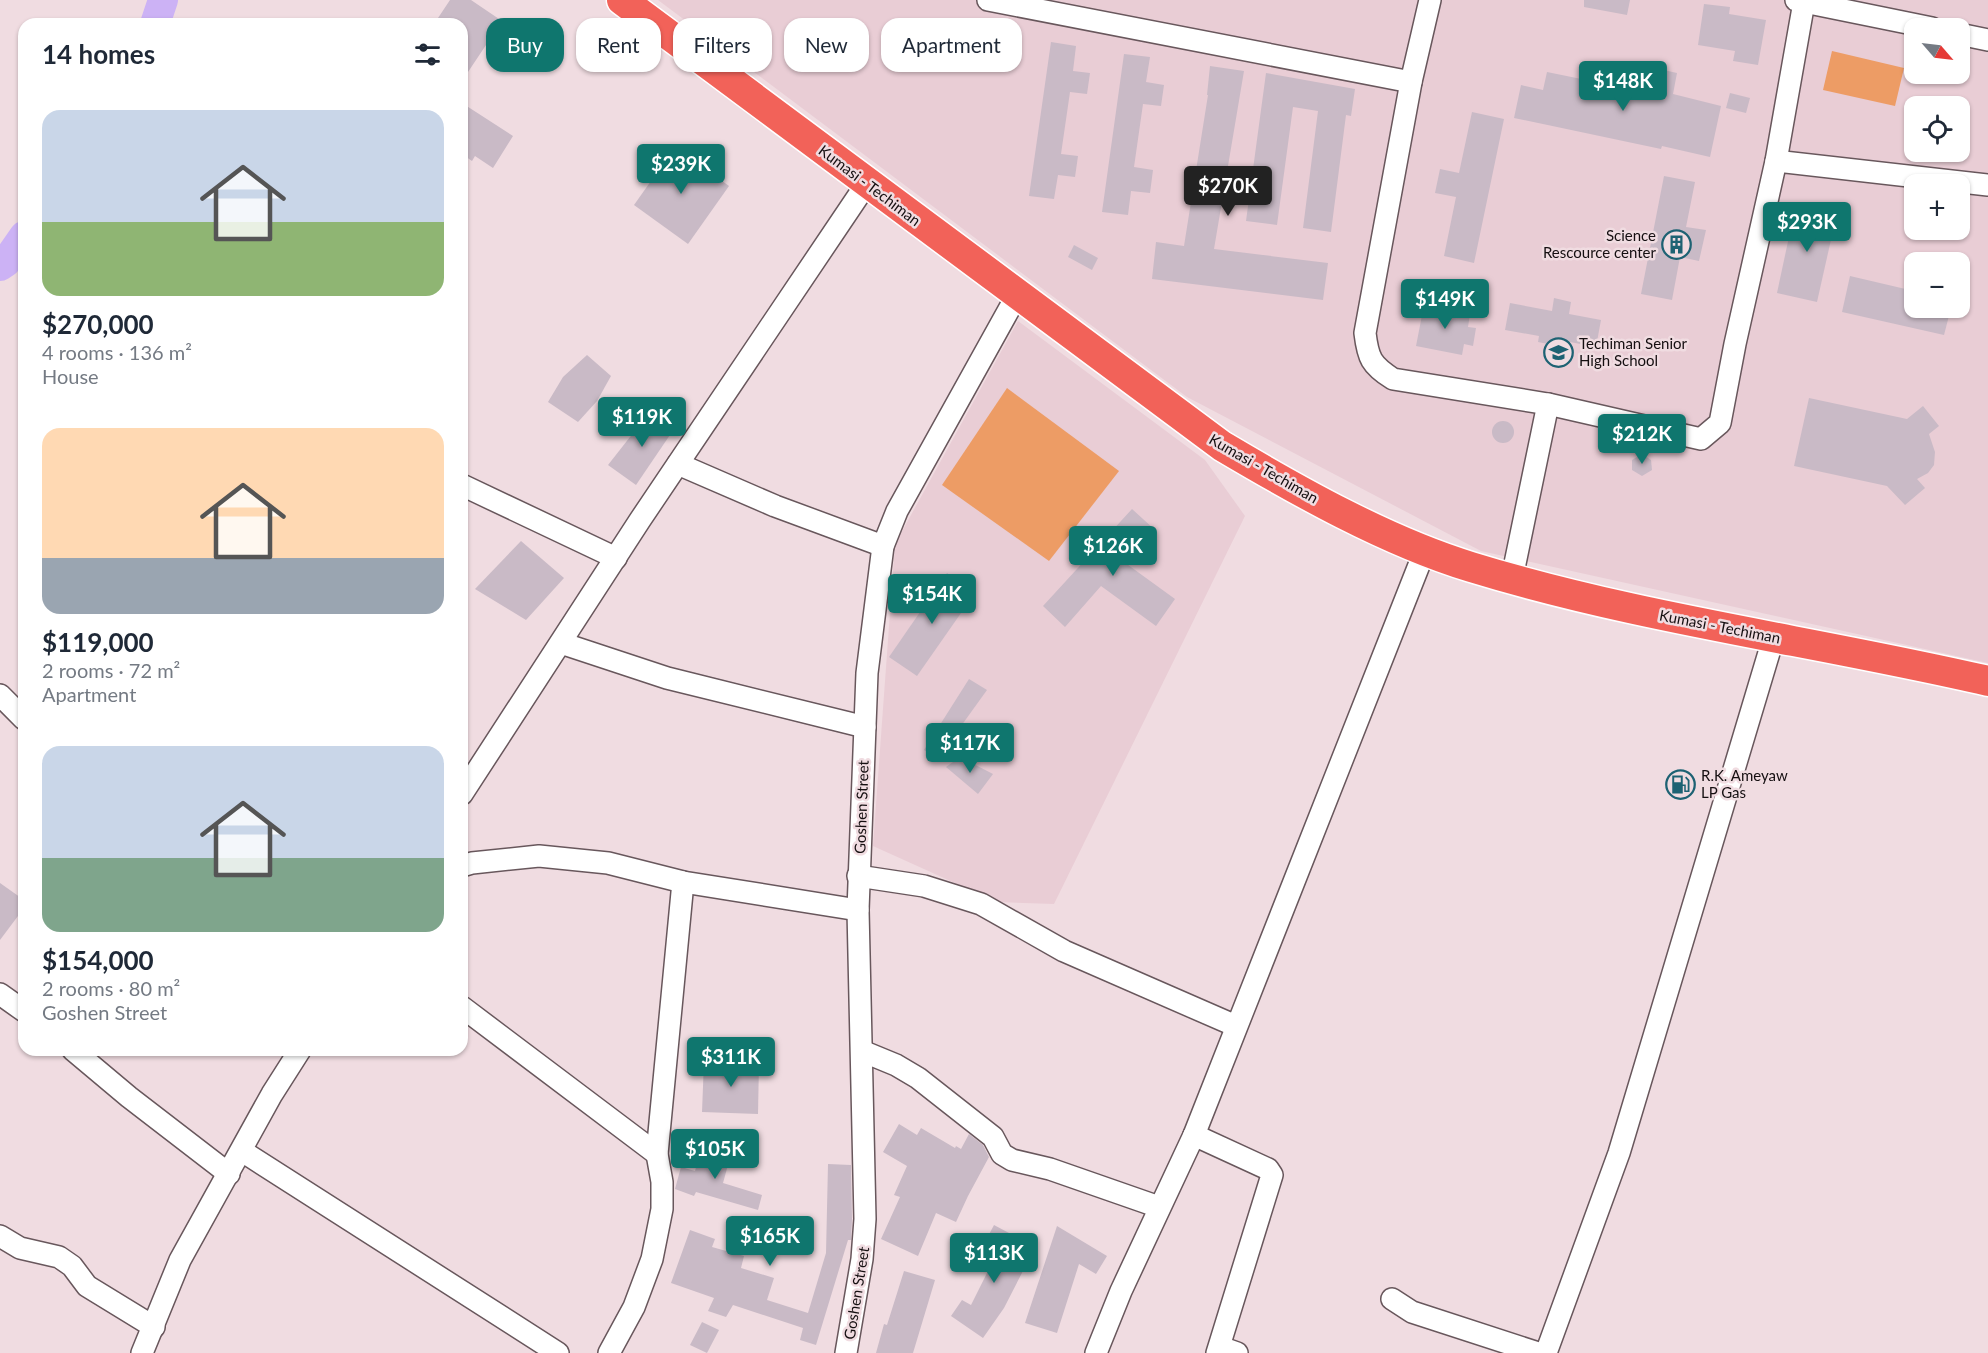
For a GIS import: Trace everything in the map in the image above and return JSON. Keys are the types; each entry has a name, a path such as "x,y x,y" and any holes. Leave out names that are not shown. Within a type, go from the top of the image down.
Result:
{"highway":[{"name":"Kumasi - Techiman","path":"622,0 1222,446 1285,483 1425,550 1469,566 1636,610 1924,666 1988,681"}],"street":[{"path":"988,0 1411,82"},
{"path":"1430,0 1411,82 1365,333 1368,356 1378,369 1393,379 1548,404 1701,439 1720,423 1735,344 1776,161 1800,1 1904,22"},
{"path":"1970,36 1988,40"},
{"path":"1776,161 1988,185"},
{"path":"468,777 561,643 867,183"},
{"name":"Goshen Street","path":"846,1353 862,1259 865,1220 858,876 867,673 883,546 897,511 1017,295"},
{"path":"1512,578 1548,404"},
{"path":"678,464 776,506 883,546"},
{"path":"468,488 616,558"},
{"path":"1096,1353 1121,1291 1194,1135 1425,550"},
{"path":"1546,1353 1619,1153 1774,636"},
{"path":"561,643 667,678 865,727"},
{"path":"0,695 18,713"},
{"path":"468,865 539,856 608,862 683,882 858,910"},
{"path":"858,876 924,886 981,904 1064,951 1236,1026"},
{"path":"609,1353 634,1307 652,1259 662,1209 662,1182 657,1154 683,882"},
{"path":"0,994 18,1007"},
{"path":"468,1012 657,1154"},
{"path":"862,1051 896,1065 918,1078 993,1137 1002,1154 1012,1160 1050,1169 1159,1207"},
{"path":"80,1056 229,1174"},
{"path":"147,1351 180,1260 272,1094 296,1056"},
{"path":"1194,1135 1268,1169 1272,1174 1248,1248 1225,1351"},
{"path":"242,1151 558,1353"},
{"path":"0,1236 20,1248 59,1257 72,1266 87,1286 154,1327"},
{"path":"1392,1299 1412,1312 1538,1353"}],"shaded area":[{"name":"Techiman Senior High School","path":"658,0 1988,0 1988,663 1481,551 1187,397 754,72 772,72 772,18 682,18"},
{"path":"1832,51 1904,68 1895,106 1823,90"},
{"path":"1018,321 1205,460 1245,516 1054,904 997,902 873,846 895,544"},
{"path":"1007,388 1119,471 1049,561 942,485"}],"building":[{"path":"450,0 471,0 498,18 486,18 486,45 468,72 468,18 438,18"},
{"path":"1584,0 1630,0 1627,15 1584,7"},
{"path":"1704,4 1730,7 1729,14 1766,20 1758,65 1733,61 1735,51 1698,45"},
{"path":"1051,42 1076,46 1073,71 1090,73 1087,94 1070,92 1061,154 1078,156 1075,177 1058,175 1054,199 1029,196"},
{"path":"1124,54 1150,57 1146,82 1164,85 1161,106 1143,104 1134,167 1153,170 1150,193 1131,191 1128,215 1102,212"},
{"path":"1210,66 1244,71 1214,249 1328,263 1323,300 1152,279 1156,242 1184,246 1208,95"},
{"path":"1655,68 1677,73 1673,94 1721,106 1710,157 1514,118 1521,85 1543,90 1547,72 1650,93"},
{"path":"1266,73 1355,89 1351,116 1346,115 1331,232 1303,228 1318,111 1293,107 1277,225 1246,221"},
{"path":"1730,93 1750,98 1746,113 1726,108"},
{"path":"468,107 513,136 493,168 475,156 472,161 468,158"},
{"path":"1472,112 1504,119 1474,263 1444,256 1456,197 1435,193 1440,169 1459,173"},
{"path":"675,147 729,186 688,244 634,205"},
{"name":"Science Rescource center","path":"1664,176 1695,182 1686,227 1706,230 1699,261 1680,257 1672,300 1641,294"},
{"path":"1796,204 1837,213 1817,302 1777,293"},
{"path":"1074,245 1098,258 1092,270 1068,257"},
{"path":"1850,276 1904,289 1904,318 1948,318 1944,335 1842,312"},
{"path":"1554,298 1571,302 1569,314 1601,320 1596,347 1570,342 1568,348 1538,342 1539,336 1505,330 1510,303 1552,311"},
{"path":"1424,305 1470,314 1468,327 1476,328 1473,346 1464,344 1462,355 1416,346"},
{"path":"587,355 611,376 597,401 578,422 548,402 563,377"},
{"path":"1809,398 1907,419 1923,406 1939,426 1929,434 1935,452 1934,465 1928,473 1917,479 1925,488 1905,505 1887,486 1794,466"},
{"path":"652,409 674,429 636,485 608,465"},
{"path":"1503,421 1511,424 1514,432 1511,440 1503,443 1495,440 1492,432 1495,424"},
{"path":"1642,454 1651,460 1652,470 1642,476 1632,470 1632,460"},
{"path":"1132,509 1154,529 1124,562 1175,599 1156,626 1101,586 1065,627 1043,606"},
{"path":"521,541 564,578 526,620 475,589"},
{"path":"947,573 975,593 917,676 889,657"},
{"path":"969,679 987,690 938,758 924,750"},
{"path":"960,757 993,774 978,794 946,767"},
{"path":"0,883 18,896 18,916 0,940"},
{"path":"704,1061 759,1063 758,1114 702,1112"},
{"path":"899,1124 917,1135 921,1128 955,1148 956,1146 961,1149 969,1134 983,1145 989,1157 956,1222 936,1213 918,1256 881,1239 900,1197 894,1195 907,1166 883,1152"},
{"path":"702,1146 731,1154 723,1183 762,1195 758,1210 696,1192 694,1196 675,1189 681,1167 695,1171"},
{"path":"828,1164 851,1165 851,1240 848,1240 816,1345 800,1340 803,1328 733,1305 726,1317 708,1311 714,1298 671,1283 690,1230 715,1239 712,1247 744,1256 741,1268 774,1278 767,1300 808,1313 826,1253"},
{"path":"994,1225 1028,1243 1017,1263 1025,1267 1004,1308 983,1338 951,1316 962,1300 971,1305 999,1249 985,1242"},
{"path":"1057,1226 1107,1256 1096,1274 1079,1264 1057,1333 1025,1323"},
{"path":"904,1271 935,1280 913,1353 876,1353 884,1324 887,1325"},
{"path":"702,1322 719,1330 707,1353 690,1345"}],"waterway":[{"path":"157,18 163,0"},
{"path":"0,266 6,262 18,245"}],"place":[{"name":"Science Rescource center","path":"1677,244"},
{"name":"Techiman Senior High School","path":"1558,352"},
{"name":"R.K. Ameyaw LP Gas","path":"1680,784"}]}
